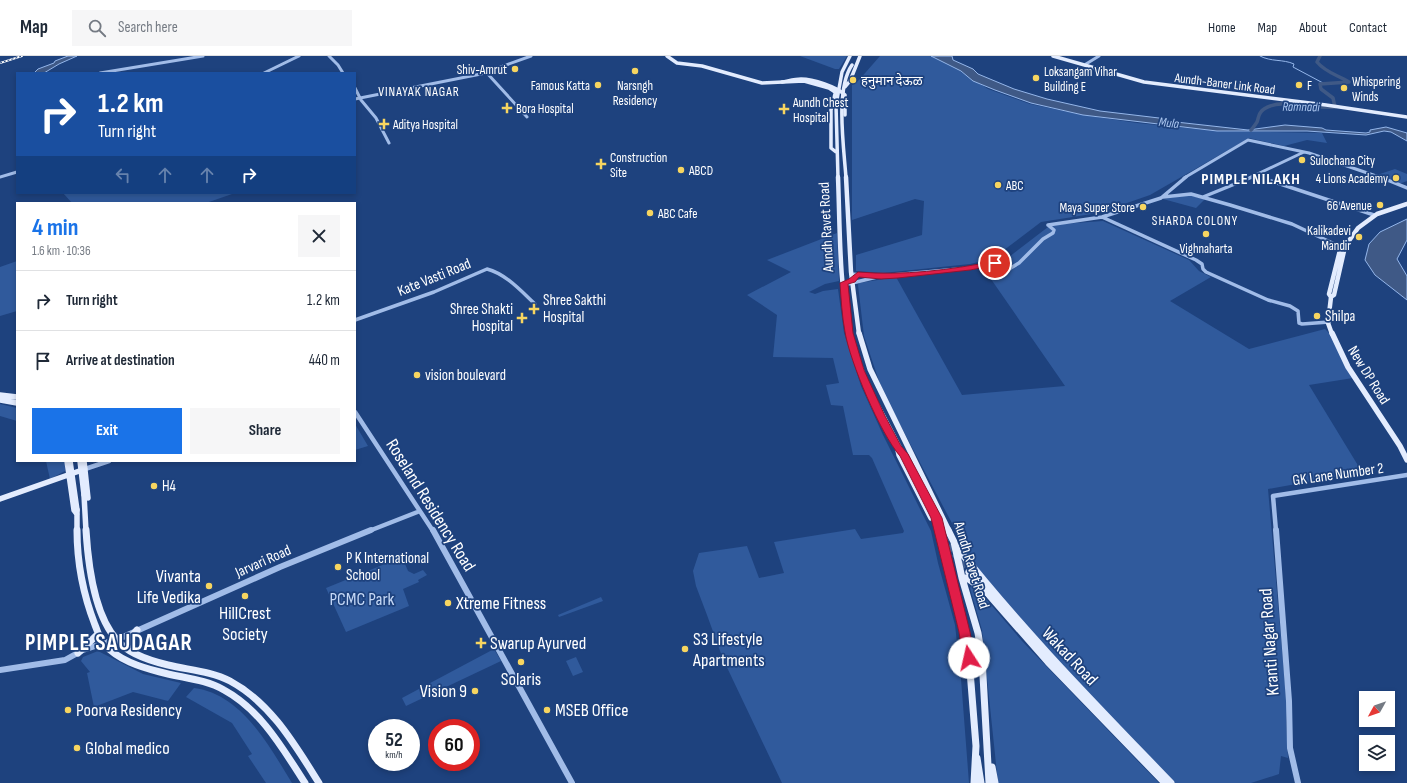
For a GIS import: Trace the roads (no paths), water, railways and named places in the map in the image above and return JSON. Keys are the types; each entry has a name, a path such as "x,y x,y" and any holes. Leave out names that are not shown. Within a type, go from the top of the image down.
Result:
{"main road":[{"path":"666,56 677,63 702,66 762,83 804,81 837,91"},
{"path":"848,80 858,56"},
{"name":"Aundh-Baner Link Road","path":"1054,56 1144,82 1343,106 1407,116"},
{"name":"Aundh Ravet Road","path":"850,57 842,72 837,91 836,105 836,152 844,284 849,333 860,370 881,416 898,447 904,454 936,518 969,658 976,746 985,782"},
{"path":"845,87 850,80 853,66"},
{"name":"Aundh Ravet Road","path":"853,66 847,72 840,106 843,122 851,274 859,333 870,369 954,542 962,578 978,633 981,652 988,749 985,782"},
{"path":"776,83 800,78 811,79 832,86 840,84"},
{"path":"776,83 805,79 840,90 845,95 845,114 843,122"},
{"path":"776,83 804,80 826,86"},
{"name":"New DP Road","path":"1407,204 1374,215 1353,234 1342,250 1331,296 1328,323 1330,331 1348,367 1407,453"},
{"path":"0,395 16,397"},
{"path":"0,400 16,403"},
{"name":"New DP Road","path":"1379,411 1407,460"},
{"path":"898,447 899,455 931,518"},
{"path":"67,462 74,510 77,512"},
{"path":"70,462 77,512 78,567 80,581 86,603 100,639 117,654 140,666 168,675 208,682 235,696 256,714 267,726 305,783"},
{"path":"80,462 90,578 102,614 117,639 130,650 159,663 215,674 243,689 265,707 276,719 319,783"},
{"path":"84,462 88,507 85,512"},
{"path":"0,499 69,476 85,469"},
{"path":"50,482 69,476"},
{"name":"Wakad Road","path":"954,542 984,582 1052,660 1171,783"},
{"path":"969,572 1048,662"},
{"path":"962,578 967,578 977,585 1029,645 1048,662"},
{"path":"130,650 130,640 137,630"},
{"path":"78,653 98,634"},
{"name":"Wakad Road","path":"1048,662 1165,783"}],"street":[{"path":"106,72 203,56"},
{"path":"266,72 299,56"},
{"path":"329,56 342,72"},
{"path":"356,99 486,72 531,56"},
{"path":"1086,64 1099,56"},
{"path":"486,72 527,117"},
{"path":"356,90 360,98 376,118 389,143"},
{"path":"1161,198 1180,181 1247,140 1304,152 1407,188"},
{"path":"1203,197 1255,176 1304,152"},
{"path":"0,178 16,172"},
{"path":"1255,176 1374,215"},
{"path":"844,284 881,276 970,268 995,263 1009,269 1043,239 1054,232 1054,230 1048,225 1102,216 1161,198 1184,194 1203,197 1292,224 1342,250"},
{"path":"1102,216 1196,260 1202,264 1202,269 1206,272 1268,300 1295,308 1298,312 1299,323 1301,325 1304,326 1318,321 1329,322"},
{"name":"Kate Vasti Road","path":"356,320 434,292 487,269 493,270 505,278 535,304"},
{"path":"851,274 881,276"},
{"path":"852,282 858,274"},
{"name":"Roseland Residency Road","path":"356,414 370,438 432,529 455,568 572,783"},
{"path":"85,469 106,462"},
{"name":"GK Lane Number 2","path":"1273,498 1276,495 1407,475"},
{"name":"Kranti Nagar Road","path":"1273,498 1289,701 1290,748 1298,783"},
{"name":"Jarvari Road","path":"104,643 117,639 280,567 420,511"},
{"path":"0,670 65,660 78,653 104,643"},
{"path":"70,658 74,658 104,643"}],"water":[{"path":"68,56 77,56 46,72 35,72 38,69 54,63 55,61"},
{"name":"Mula","path":"931,56 952,56 953,60 973,69 978,74 1014,89 1047,99 1100,111 1159,118 1176,122 1248,130 1285,125 1366,133 1370,132 1370,130 1386,127 1407,133 1407,141 1391,132 1384,131 1366,135 1307,131 1217,131 1083,115 1031,103 995,90 973,81 961,71"},
{"path":"1407,219 1407,240 1397,259 1407,276 1407,300 1375,275 1365,260 1369,244 1380,232"}],"waterway":[{"path":"1260,56 1294,64 1293,67 1323,83"},
{"name":"Ramnadi","path":"1251,130 1257,122 1261,112 1271,106 1289,104 1335,107 1333,98 1321,89 1320,84 1349,82 1321,66 1317,62 1320,56"}],"tunnel":[{"path":"942,537 969,572"}],"railway":[{"path":"0,63 22,56"}],"place":[{"name":"Shiv-Amrut","path":"515,69"},
{"name":"Narsngh Residency","path":"635,71"},
{"name":"Loksangam Vihar Building E","path":"1036,78"},
{"name":"हनुमान देऊळ","path":"853,80"},
{"name":"Famous Katta","path":"598,85"},
{"name":"F","path":"1299,85"},
{"name":"Whispering Winds","path":"1344,88"},
{"name":"Bora Hospital","path":"507,108"},
{"name":"Aundh Chest Hospital","path":"784,109"},
{"name":"Aditya Hospital","path":"384,124"},
{"name":"Sulochana City","path":"1302,160"},
{"name":"Construction Site","path":"601,164"},
{"name":"ABCD","path":"681,170"},
{"name":"4 Lions Academy","path":"1396,178"},
{"name":"ABC","path":"998,185"},
{"name":"66 Avenue","path":"1380,205"},
{"name":"Maya Super Store","path":"1143,207"},
{"name":"ABC Cafe","path":"650,213"},
{"name":"Vighnaharta","path":"1206,234"},
{"name":"Kalikadevi Mandir","path":"1359,237"},
{"name":"Shree Sakthi Hospital","path":"534,309"},
{"name":"Shilpa","path":"1317,316"},
{"name":"Shree Shakti Hospital","path":"522,318"},
{"name":"vision boulevard","path":"417,375"},
{"name":"H4","path":"154,486"},
{"name":"P K International School","path":"338,567"},
{"name":"Vivanta Life Vedika","path":"209,586"},
{"name":"HillCrest Society","path":"245,596"},
{"name":"Xtreme Fitness","path":"448,603"},
{"name":"Swarup Ayurved","path":"481,643"},
{"name":"S3 Lifestyle Apartments","path":"685,649"},
{"name":"Solaris","path":"521,662"},
{"name":"Vision 9","path":"475,691"},
{"name":"Poorva Residency","path":"68,710"},
{"name":"MSEB Office","path":"547,710"},
{"name":"Global medico","path":"77,748"}],"district":[{"name":"VINAYAK NAGAR","path":"419,91"},
{"name":"PIMPLE NILAKH","path":"1251,178"},
{"name":"SHARDA COLONY","path":"1195,220"},
{"name":"PIMPLE SAUDAGAR","path":"109,642"}],"park label":[{"name":"PCMC Park","path":"362,599"}]}
